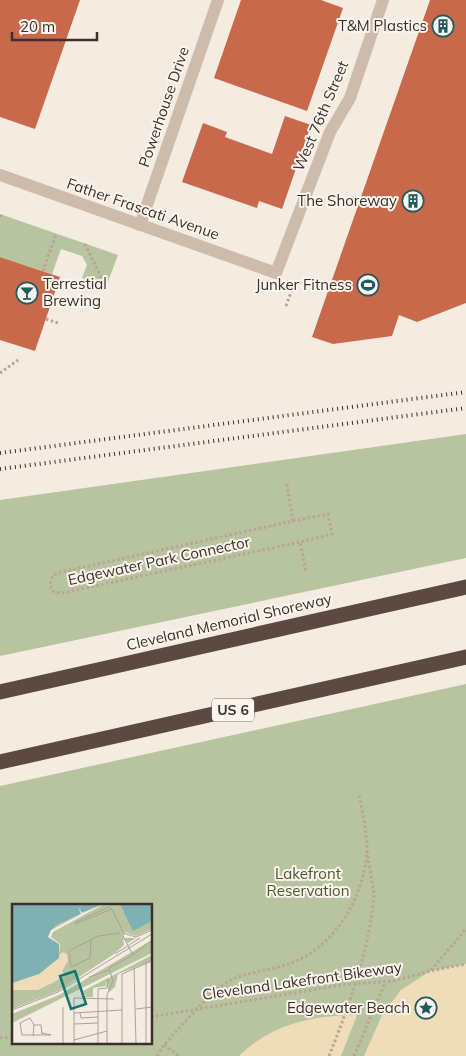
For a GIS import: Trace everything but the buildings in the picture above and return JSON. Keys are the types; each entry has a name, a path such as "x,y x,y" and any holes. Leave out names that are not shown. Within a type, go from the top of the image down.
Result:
{"highway":[{"name":"Cleveland Memorial Shoreway","path":"0,692 466,587"},
{"name":"US 6","path":"0,762 466,657"}],"street":[{"name":"Powerhouse Drive","path":"140,225 218,0"},
{"name":"West 76th Street","path":"276,272 330,132 350,98 383,0"},
{"name":"Father Frascati Avenue","path":"0,175 276,272"}],"path":[{"path":"43,271 56,234"},
{"path":"85,244 106,287"},
{"path":"46,319 58,323"},
{"path":"0,373 18,360"},
{"path":"287,484 293,521 328,514 332,534 300,542 306,572"},
{"name":"Edgewater Park Connector","path":"293,521 57,573 52,577 50,586 54,592 62,593 300,542"},
{"path":"329,1056 362,966 371,924 374,895 372,872 359,793"},
{"path":"157,1056 164,1045 199,1008 228,981 292,963 320,947 339,926 359,891 364,873 367,848"},
{"path":"430,971 466,929"},
{"name":"Cleveland Lakefront Bikeway","path":"152,1017 341,985 386,982 466,964"},
{"path":"354,1056 386,982"},
{"path":"164,1045 179,1056"}],"green space":[{"path":"0,214 118,255 106,287 82,278 87,265 82,256 61,249 52,274 0,257"},
{"path":"466,434 466,558 0,656 0,500"},
{"name":"Lakefront Reservation","path":"466,684 466,1056 0,1056 0,786"}],"sand":[{"name":"Edgewater Beach","path":"466,964 466,1056 364,1056 382,1015 401,990 430,971"},
{"path":"357,1015 341,1056 239,1056 251,1045 279,1029 324,1017"}],"railway":[{"path":"0,453 466,392"},
{"path":"0,469 466,408"}],"place":[{"name":"T&M Plastics","path":"443,26"},
{"name":"The Shoreway","path":"413,201"},
{"name":"Junker Fitness","path":"368,285"},
{"name":"Terrestial Brewing","path":"27,293"},
{"name":"Edgewater Beach","path":"426,1008"}]}
